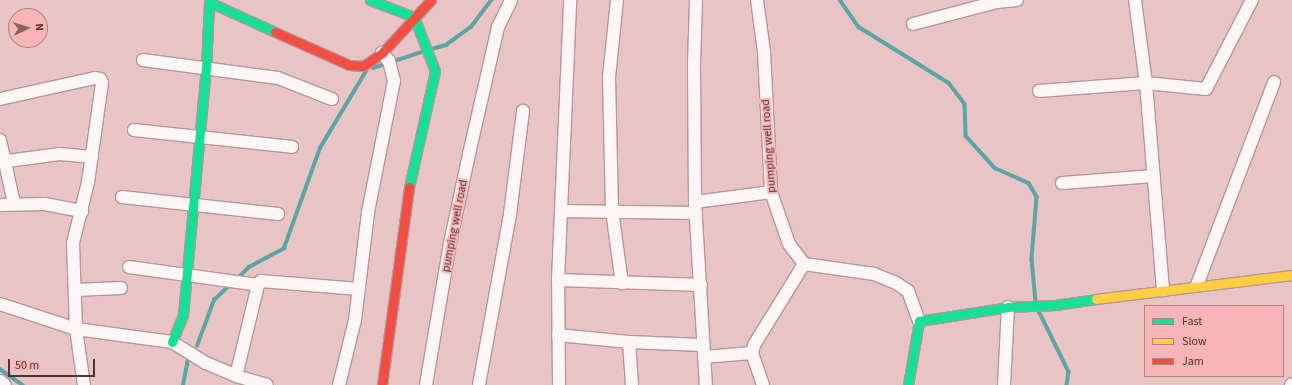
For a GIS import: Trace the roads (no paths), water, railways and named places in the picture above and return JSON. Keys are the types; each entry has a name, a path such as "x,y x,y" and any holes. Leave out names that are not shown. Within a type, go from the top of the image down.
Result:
{"street":[{"path":"370,0 414,17 434,63 434,77 410,183 382,385"},
{"path":"172,342 183,315 192,205 206,69 206,1 349,65 368,65 386,57 414,17 431,0"},
{"name":"pumping well road","path":"426,385 450,242 469,154 498,27 511,0"},
{"path":"559,385 558,280 570,0"},
{"path":"617,0 609,77 612,211 622,283"},
{"path":"696,0 694,63 696,207 701,286 702,345 706,385"},
{"name":"pumping well road","path":"757,0 764,52 771,192 789,244 804,264"},
{"path":"913,24 987,2 1017,0"},
{"path":"1135,0 1146,83 1163,290"},
{"path":"1039,91 1146,83 1206,88 1252,0"},
{"path":"339,385 355,320 368,212 394,81 386,57"},
{"path":"143,60 278,78 332,99"},
{"path":"0,99 88,79 100,79 102,85 92,157 82,211 73,243 76,329 84,385"},
{"path":"1197,285 1274,82"},
{"path":"479,385 510,214 523,111"},
{"path":"134,130 292,147"},
{"path":"0,140 3,162 14,203"},
{"path":"3,162 59,154 92,157"},
{"path":"1062,183 1154,176"},
{"path":"560,211 612,211 696,207 771,192"},
{"path":"122,197 278,214"},
{"path":"0,205 14,203 45,204 82,211"},
{"path":"763,385 752,353 754,345 804,264 874,274 896,283 908,291 919,322 908,385"},
{"path":"129,267 258,285 266,280 359,289"},
{"path":"919,322 1008,307 1022,308 1055,305 1197,285 1292,275"},
{"path":"558,280 701,286"},
{"path":"236,376 258,285"},
{"path":"75,290 121,288"},
{"path":"0,304 76,329 172,342 206,363 236,376 267,385"},
{"path":"1004,385 1008,307"},
{"path":"558,335 629,342 702,345"},
{"path":"629,342 632,385"},
{"path":"704,358 752,353"},
{"path":"0,381 5,385"}],"waterway":[{"path":"432,49 446,45 471,27 491,0"},
{"path":"840,0 859,27 949,83 965,104 966,136 995,168 1029,183 1037,197 1032,259 1036,302"},
{"path":"373,68 422,52"},
{"path":"237,279 249,267 284,248 320,148 366,71"},
{"path":"197,346 214,300 231,284"},
{"path":"1039,311 1069,372 1067,385"},
{"path":"183,385 188,359"},
{"path":"0,369 23,385"}]}
